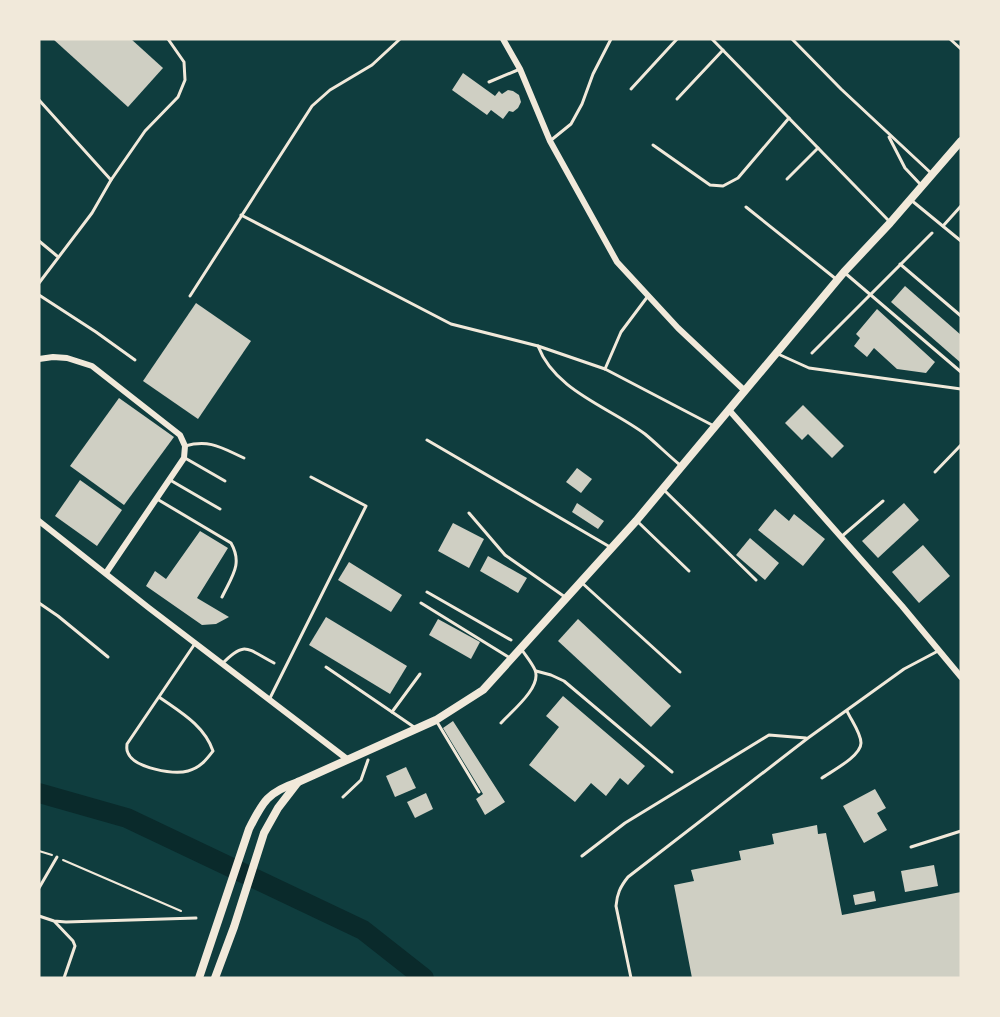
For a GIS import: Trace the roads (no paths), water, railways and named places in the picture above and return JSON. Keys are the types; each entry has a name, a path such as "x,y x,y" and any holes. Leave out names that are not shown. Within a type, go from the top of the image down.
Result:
{"main road":[{"path":"199,978 249,829 260,806 279,788 298,782 436,720 483,690 636,521 837,280 961,141"},
{"path":"215,978 264,833 278,808 298,782"}],"street":[{"path":"503,39 519,69 550,141 616,262 678,328 745,391"},
{"path":"39,359 67,358 92,366 180,435 185,446 184,458 105,573"},
{"path":"729,410 961,677"},
{"path":"39,521 347,759"}],"lane":[{"path":"39,283 57,256 92,213 111,180 145,131 178,97 185,80 184,62 168,39"},
{"path":"190,296 312,106 319,98 372,64 400,39"},
{"path":"550,141 571,124 611,39"},
{"path":"631,89 676,39"},
{"path":"712,39 890,223"},
{"path":"792,39 841,89 931,173"},
{"path":"953,40 961,48"},
{"path":"677,99 723,50"},
{"path":"489,82 519,69"},
{"path":"39,100 111,180"},
{"path":"653,145 710,185 723,186 738,178 789,118"},
{"path":"888,133 905,168 921,185"},
{"path":"787,179 818,148"},
{"path":"909,199 961,241"},
{"path":"943,226 961,206"},
{"path":"746,207 837,280"},
{"path":"241,215 451,324 538,346 605,369 715,427"},
{"path":"812,353 932,233"},
{"path":"39,241 57,256"},
{"path":"900,264 961,316"},
{"path":"844,272 961,372"},
{"path":"39,296 135,360"},
{"path":"605,369 621,332 648,296"},
{"path":"538,346 545,363 558,378 645,434 681,466"},
{"path":"777,353 809,368 961,389"},
{"path":"427,440 611,548"},
{"path":"185,446 199,442 212,443 244,458"},
{"path":"935,472 961,445"},
{"path":"184,458 225,481"},
{"path":"269,700 366,506 311,477"},
{"path":"168,480 220,509"},
{"path":"662,489 756,580"},
{"path":"155,499 231,543 237,554 237,566 222,597"},
{"path":"841,537 883,501"},
{"path":"469,513 505,555 566,598"},
{"path":"636,521 689,572"},
{"path":"581,582 680,672"},
{"path":"427,592 511,640"},
{"path":"39,603 108,657"},
{"path":"422,603 512,659"},
{"path":"159,697 198,725 209,740 213,751 203,764 187,772 160,771 139,764 128,754 127,744 195,643"},
{"path":"222,664 235,650 244,648 274,663"},
{"path":"501,723 537,681 536,671 521,648"},
{"path":"631,978 616,906 616,895 628,877 807,738 904,669 939,650"},
{"path":"954,669 961,664"},
{"path":"326,667 417,729"},
{"path":"536,671 564,681 672,772"},
{"path":"392,712 420,674"},
{"path":"822,778 856,754 860,748 861,740 847,711"},
{"path":"436,720 479,792"},
{"path":"582,856 625,823 769,735 807,738"},
{"path":"343,797 361,780 368,760"},
{"path":"910,847 961,831"},
{"path":"39,888 57,857"},
{"path":"39,916 54,921 196,918"},
{"path":"54,921 75,946 64,978"}],"waterway":[{"path":"39,793 127,818 363,930 424,978"}]}
